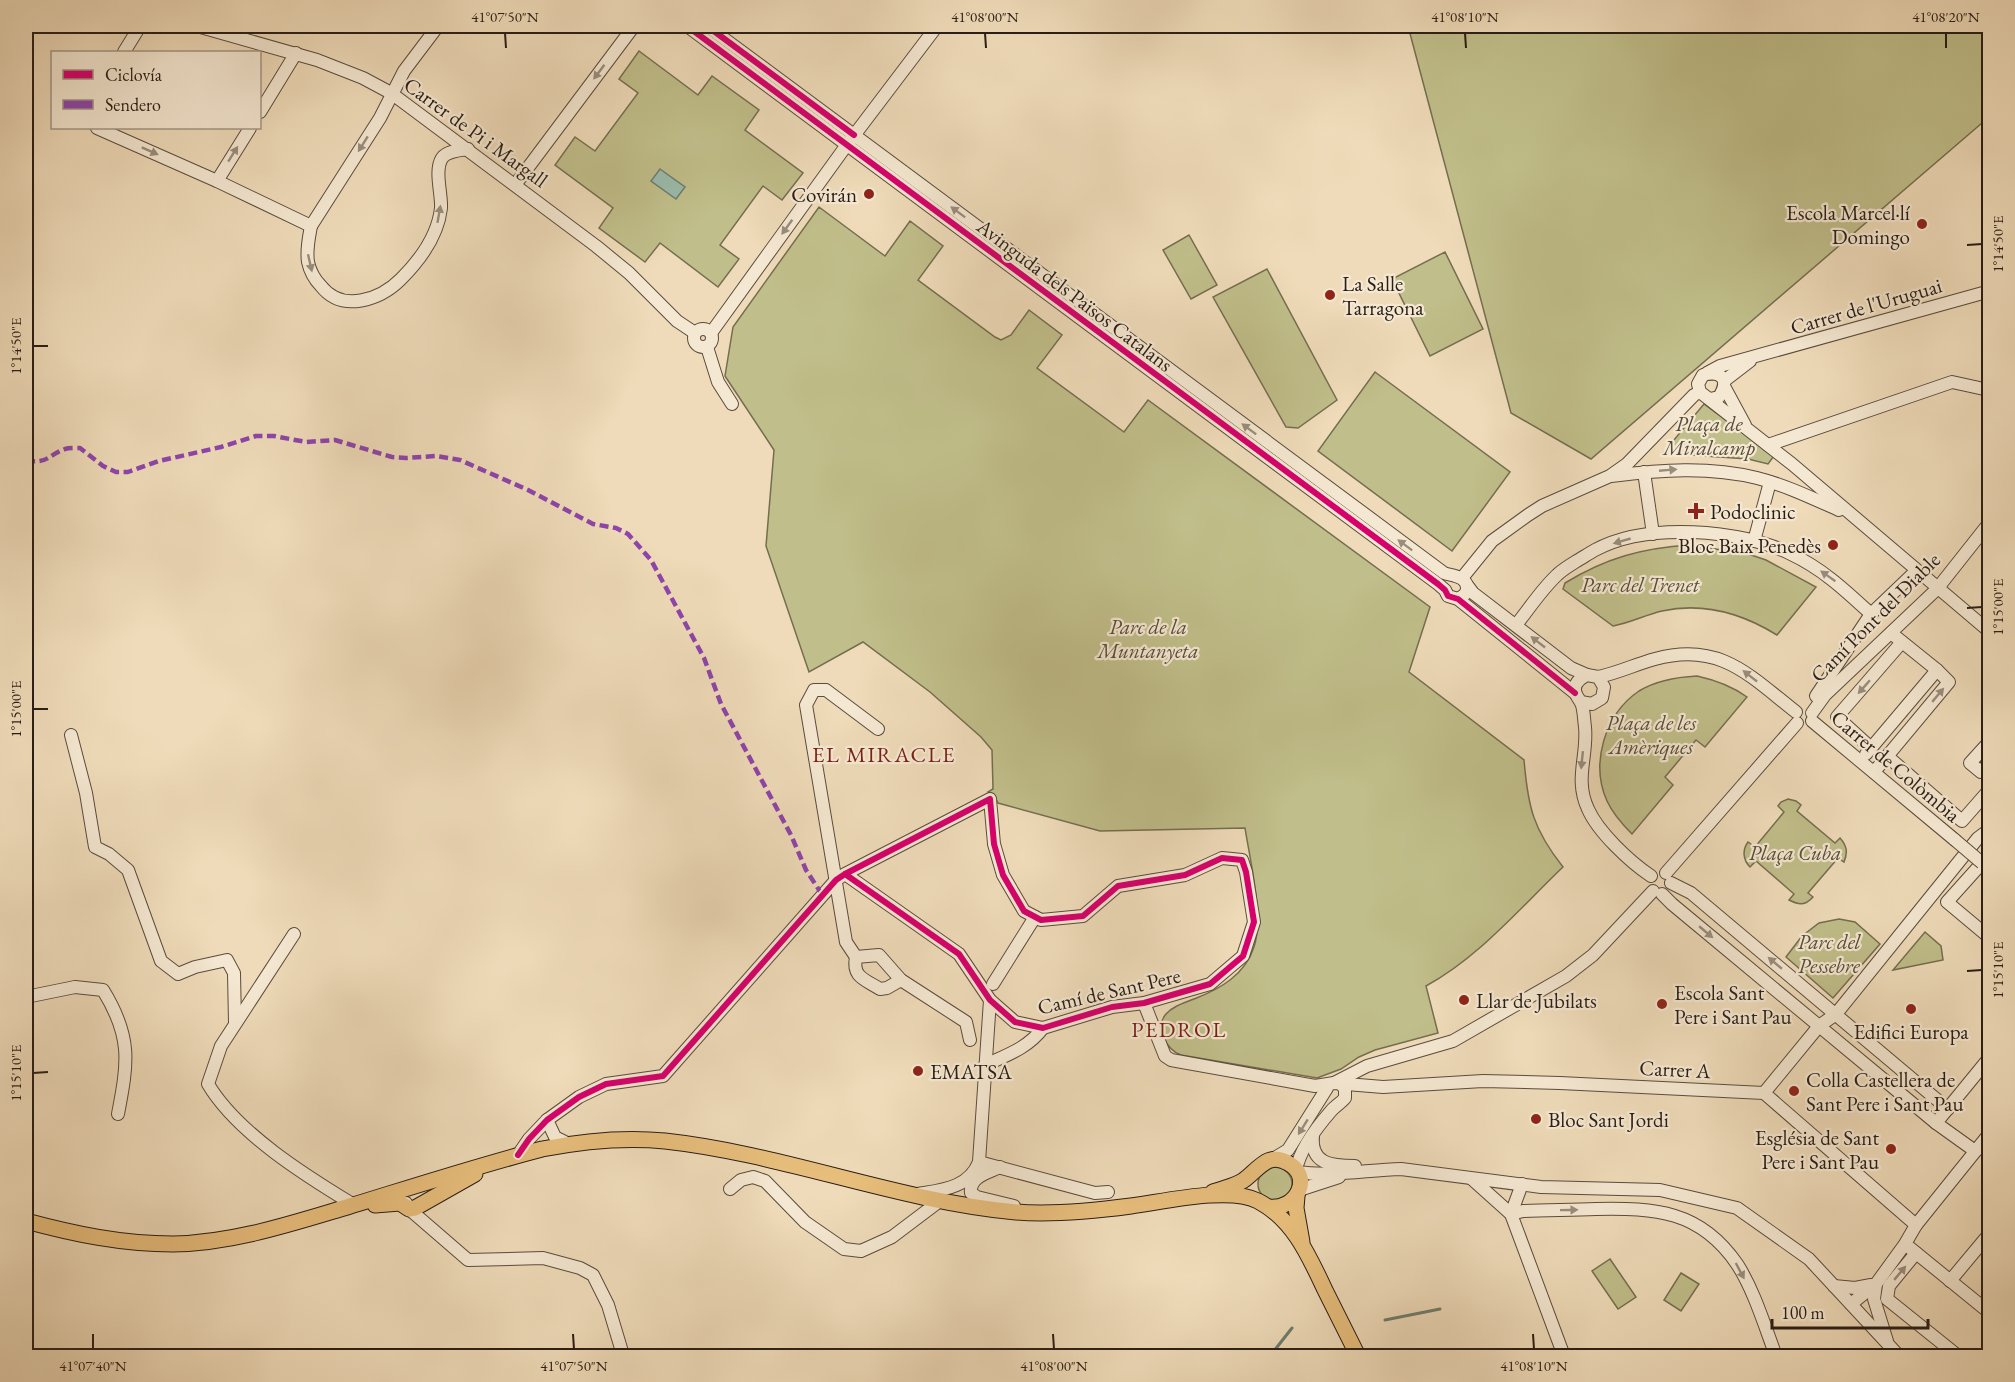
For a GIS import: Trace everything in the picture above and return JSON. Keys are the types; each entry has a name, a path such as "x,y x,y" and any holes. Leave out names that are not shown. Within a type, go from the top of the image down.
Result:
{"main road":[{"path":"26,1221 105,1239 175,1244 236,1237 354,1205 518,1155 569,1144 621,1140 681,1143 941,1200 993,1209 1047,1213 1119,1208 1204,1195 1243,1181 1260,1165 1273,1159 1286,1161 1296,1171 1299,1178 1296,1208 1303,1245"},
{"path":"354,1205 400,1203 415,1211 497,1161"},
{"path":"1255,1170 1251,1186 1264,1204 1285,1206 1298,1193"},
{"path":"1204,1195 1246,1197 1264,1204 1280,1215 1303,1245 1358,1356"}],"street":[{"path":"125,51 140,26"},
{"name":"Carrer de Pi i Margall","path":"197,26 342,68 391,93 629,273 677,321 695,333"},
{"path":"438,26 404,71 380,118 311,226 308,240 309,264 311,272 326,293 342,301 358,302 390,289 416,262 432,238 441,207 442,158 448,153 468,149"},
{"path":"515,185 634,26"},
{"name":"Avinguda dels Països Catalans","path":"687,26 850,140 1438,569 1461,580 1473,592 1571,668 1592,676"},
{"name":"Avinguda dels Països Catalans","path":"707,26 850,140 1445,590 1448,596 1458,598"},
{"path":"707,347 712,340 711,333 850,140 937,26"},
{"path":"261,110 296,53"},
{"path":"99,129 311,226"},
{"path":"217,181 249,129"},
{"name":"Carrer de l'Uruguai","path":"1754,358 1989,291"},
{"path":"707,347 696,345 695,333 703,329 711,333"},
{"path":"707,347 718,381 732,404"},
{"path":"1445,590 1446,583 1461,580 1492,541 1542,506 1610,476 1627,464 1694,396 1719,397 1724,384 1754,358"},
{"path":"1754,358 1720,366 1703,375 1698,384 1705,396 1768,445 1937,589 1988,626"},
{"path":"1703,375 1713,372 1720,375 1747,429"},
{"path":"1768,445 1952,382 1984,389 1989,394"},
{"path":"1610,476 1680,469 1741,475 1770,482 1849,514"},
{"path":"1644,472 1653,534"},
{"path":"1754,541 1770,482"},
{"name":"Camí Pont del Diable","path":"1669,878 1805,715 1937,589 1989,522"},
{"path":"1516,626 1558,574 1596,549 1653,534 1693,531 1754,541 1792,554 1831,577 1871,614"},
{"path":"1805,715 1871,614 1916,570"},
{"path":"1461,580 1464,595 1458,598 1578,697 1592,704 1602,698 1604,687 1592,676 1577,682 1578,697 1586,731 1581,767 1582,787 1588,809 1600,829 1651,876"},
{"path":"1874,772 1949,682 1891,633"},
{"path":"1872,748 1837,717 1902,642"},
{"name":"Carrer de Colòmbia","path":"1592,676 1666,656 1707,656 1738,667 1805,715 1955,840 1986,863 1989,874"},
{"path":"1860,761 1937,670"},
{"path":"878,729 826,690 814,690 806,705 840,877 846,942 856,957 854,966 857,975 880,989 887,988 901,980"},
{"path":"71,735 86,793 95,847 109,854 128,870 160,961 178,974 195,967 227,960 234,973 235,1023"},
{"path":"1987,771 1971,763 1989,741"},
{"name":"Carrer de Colòmbia","path":"1887,756 1962,821 1989,789"},
{"path":"518,1155 548,1120 579,1096 606,1084 663,1076 840,877 990,799 994,844 1003,875 1024,911 1035,917 993,984"},
{"path":"1916,1225 1764,1093 1819,1026 1836,1014 1978,838 1989,829"},
{"name":"Camí de Sant Pere","path":"840,877 959,954 990,1000 1015,1022 1043,1028 1112,1007 1144,1003 1210,984 1242,956 1254,922 1242,860 1222,858 1185,875 1118,886 1083,916 1041,920 1035,917"},
{"path":"1986,863 1947,902 1989,938"},
{"path":"1948,1109 1691,893 1658,871 1651,876 1649,884 1680,911 1936,1123 1975,1150"},
{"path":"1144,1003 1165,1056 1171,1060 1335,1091 1372,1067 1395,1057 1453,1041 1574,970 1593,955 1658,892 1669,890 1669,878"},
{"path":"1680,911 1684,901 1691,893"},
{"path":"294,934 221,1046 208,1084 216,1097 251,1132 299,1171 354,1205"},
{"path":"856,957 879,955 901,980 966,1022 970,1040"},
{"path":"26,997 75,987 103,990 113,1007 126,1044 125,1080 118,1114"},
{"path":"954,1187 973,1174 979,1162 990,1000"},
{"name":"Camí de Sant Pere","path":"985,1065 1023,1047 1035,1039 1043,1028"},
{"path":"1936,1123 1989,1057"},
{"path":"1273,1159 1288,1150 1335,1091 1366,1066 1372,1067"},
{"path":"1372,1067 1369,1080 1383,1087"},
{"name":"Carrer A","path":"1335,1091 1494,1082 1764,1093"},
{"name":"Carrer A","path":"1335,1091 1383,1087"},
{"path":"1335,1091 1332,1108 1298,1160 1296,1171 1346,1174 1380,1169 1401,1169 1522,1185 1660,1190 1737,1208 1809,1259 1899,1356"},
{"path":"548,1120 555,1137 569,1144"},
{"path":"542,1149 548,1120"},
{"path":"1851,1304 1876,1284 1916,1225 1989,1133"},
{"path":"534,1134 542,1149"},
{"path":"1314,1134 1312,1147 1314,1153 1324,1162 1342,1166 1364,1165 1380,1169"},
{"path":"1975,1150 1989,1144"},
{"path":"979,1162 1095,1193 1108,1192"},
{"path":"971,1193 971,1184 977,1178 1000,1167"},
{"path":"1298,1193 1346,1174"},
{"path":"730,1189 741,1180 753,1177 765,1181 805,1222 844,1249 861,1251 892,1237 941,1200"},
{"path":"1471,1178 1511,1214 1564,1356"},
{"path":"1511,1214 1522,1185"},
{"path":"914,1194 954,1187 963,1188 977,1197 1047,1213"},
{"path":"406,1189 405,1199 415,1211 468,1260 543,1258 580,1268 593,1275 608,1305 624,1356"},
{"path":"1511,1214 1523,1211 1639,1208 1669,1213 1697,1226 1720,1243 1737,1265 1761,1316 1776,1356"},
{"path":"1950,1281 1989,1233"},
{"path":"1905,1244 1989,1313"},
{"path":"1916,1253 1889,1286 1887,1299 1958,1356"},
{"path":"1834,1286 1855,1288 1876,1284"},
{"path":"1876,1284 1874,1299 1889,1345"},
{"path":"1851,1304 1862,1306 1874,1299"}],"green space":[{"path":"1408,26 1989,26 1989,117 1591,459 1511,413"},
{"path":"639,51 698,95 712,76 759,110 745,130 803,173 782,200 763,186 720,245 739,259 718,287 660,243 645,262 599,228 613,208 555,165 575,137 595,151 638,93 619,79"},
{"name":"Parc de la Muntanyeta","path":"819,207 885,256 910,221 943,246 918,280 1001,340 1011,335 1029,310 1062,335 1037,368 1124,432 1148,400 1430,607 1409,672 1524,760 1534,817 1545,841 1563,867 1481,947 1426,986 1438,1033 1375,1050 1341,1069 1317,1078 1181,1055 1167,1044 1164,1038 1161,1026 1166,1014 1175,1007 1213,991 1230,980 1244,966 1254,947 1258,921 1257,905 1245,828 1100,831 998,803 994,795 988,792 993,789 992,750 981,737 930,692 863,642 809,672 766,546 774,450 725,376 733,327"},
{"path":"1189,235 1217,285 1191,299 1163,250"},
{"path":"1445,252 1483,329 1430,356 1392,279"},
{"path":"1267,269 1337,400 1298,428 1286,427 1213,297"},
{"path":"1375,372 1510,472 1452,551 1318,451"},
{"name":"Plaça de Miralcamp","path":"1704,404 1774,456 1768,464 1748,459 1663,453"},
{"name":"Parc del Trenet","path":"1690,545 1748,554 1766,560 1816,587 1777,635 1736,616 1692,608 1662,611 1613,626 1563,589 1565,583 1580,574 1610,561 1640,552"},
{"name":"Plaça de les Amèriques","path":"1697,676 1723,684 1747,697 1705,747 1696,740 1665,777 1673,785 1632,834 1612,810 1602,786 1601,756 1609,726 1627,701 1639,691 1667,680"},
{"name":"Plaça Cuba","path":"1788,799 1801,805 1797,811 1835,843 1840,838 1846,849 1844,862 1838,858 1808,893 1813,897 1802,904 1789,900 1794,894 1756,861 1750,867 1744,855 1748,842 1755,847 1784,812 1778,806"},
{"name":"Parc del Pessebre","path":"1839,919 1855,922 1880,944 1833,998 1786,957 1802,936 1819,923"},
{"path":"1925,932 1941,946 1943,960 1893,970"},
{"path":"1275,1167 1287,1172 1292,1184 1287,1196 1275,1201 1263,1196 1258,1184 1263,1172"},
{"path":"1610,1259 1636,1297 1618,1309 1592,1271"},
{"path":"1681,1273 1699,1284 1681,1311 1664,1300"}],"shaded area":[{"path":"660,169 685,187 676,199 651,181"}],"waterway":[{"path":"1385,1320 1440,1309"},
{"path":"1270,1356 1292,1328"}],"marked path":[{"path":"26,461 44,460 65,449 80,448 103,466 116,472 128,472 159,461 221,447 256,436 274,436 306,442 335,440 392,457 436,456 460,460 528,490 593,524 616,528 628,534 651,560 704,658 721,704 791,835 806,870 823,896"}],"cycle path":[{"path":"687,26 1438,584 1448,596 1458,599 1575,693"},
{"path":"707,26 854,135"},
{"path":"518,1155 547,1120 579,1097 606,1084 663,1076 836,880 845,874 990,799 994,844 1003,875 1024,911 1041,920 1083,916 1118,886 1185,875 1222,858 1242,860 1254,922 1243,956 1210,984 1144,1003 1112,1007 1043,1028 1015,1022 990,1000 959,954 845,874"}],"place":[{"name":"Covirán","path":"869,194"},
{"name":"Escola Marcel·lí Domingo","path":"1922,224"},
{"name":"La Salle Tarragona","path":"1330,295"},
{"name":"Podoclinic","path":"1696,511"},
{"name":"Bloc Baix Penedès","path":"1833,545"},
{"name":"Llar de Jubilats","path":"1464,1000"},
{"name":"Escola Sant Pere i Sant Pau","path":"1662,1004"},
{"name":"Edifici Europa","path":"1911,1009"},
{"name":"EMATSA","path":"918,1071"},
{"name":"Colla Castellera de Sant Pere i Sant Pau","path":"1794,1091"},
{"name":"Bloc Sant Jordi","path":"1536,1119"},
{"name":"Església de Sant Pere i Sant Pau","path":"1891,1149"}],"district":[{"name":"EL MIRACLE","path":"884,754"},
{"name":"PEDROL","path":"1179,1029"}]}
